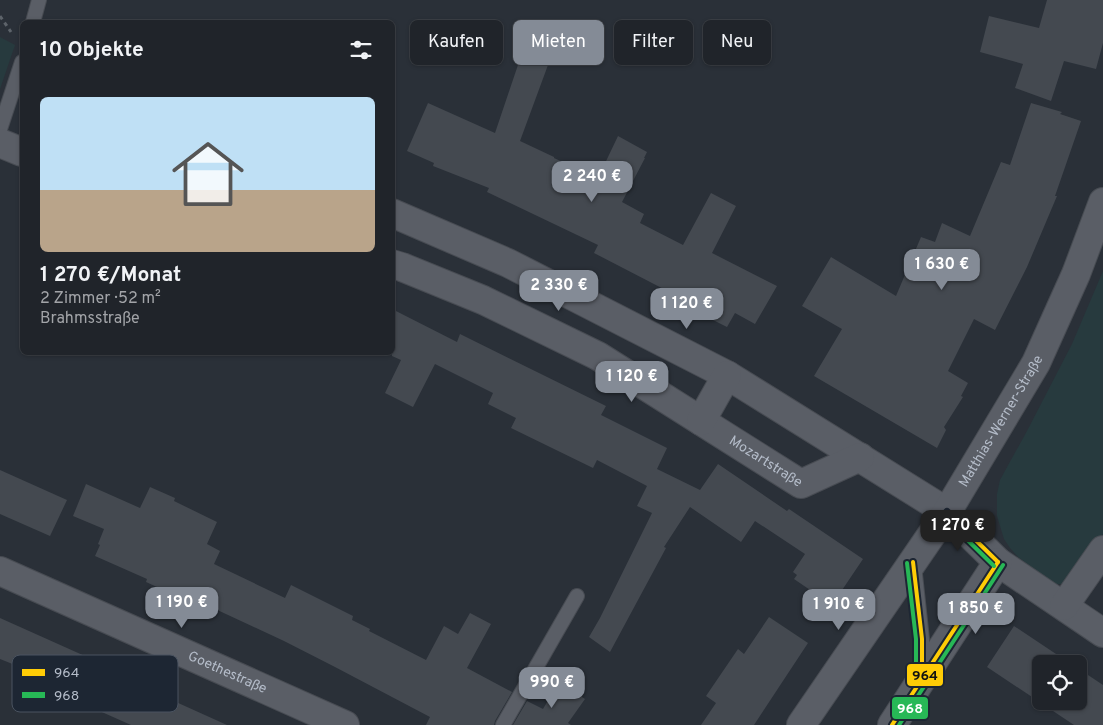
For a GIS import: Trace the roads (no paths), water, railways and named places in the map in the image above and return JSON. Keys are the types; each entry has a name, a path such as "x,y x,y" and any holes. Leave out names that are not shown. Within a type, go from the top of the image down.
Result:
{"street":[{"path":"0,143 20,151"},
{"name":"Matthias-Werner-Straße","path":"801,725 947,512 1036,363 1076,274 1103,202"},
{"path":"395,214 550,283 727,375 947,512 998,562 1103,633"},
{"name":"Mozartstraße","path":"395,265 483,300 598,356 800,484 860,457"},
{"path":"530,323 550,283"},
{"path":"701,421 727,375"},
{"path":"1064,606 1103,550"},
{"path":"892,725 998,562"},
{"name":"Goethestraße","path":"0,571 345,725"}],"lane":[{"path":"34,20 39,0"},
{"path":"0,129 20,68"},
{"path":"913,562 922,639 922,663 918,685"},
{"path":"503,725 577,596"}]}
